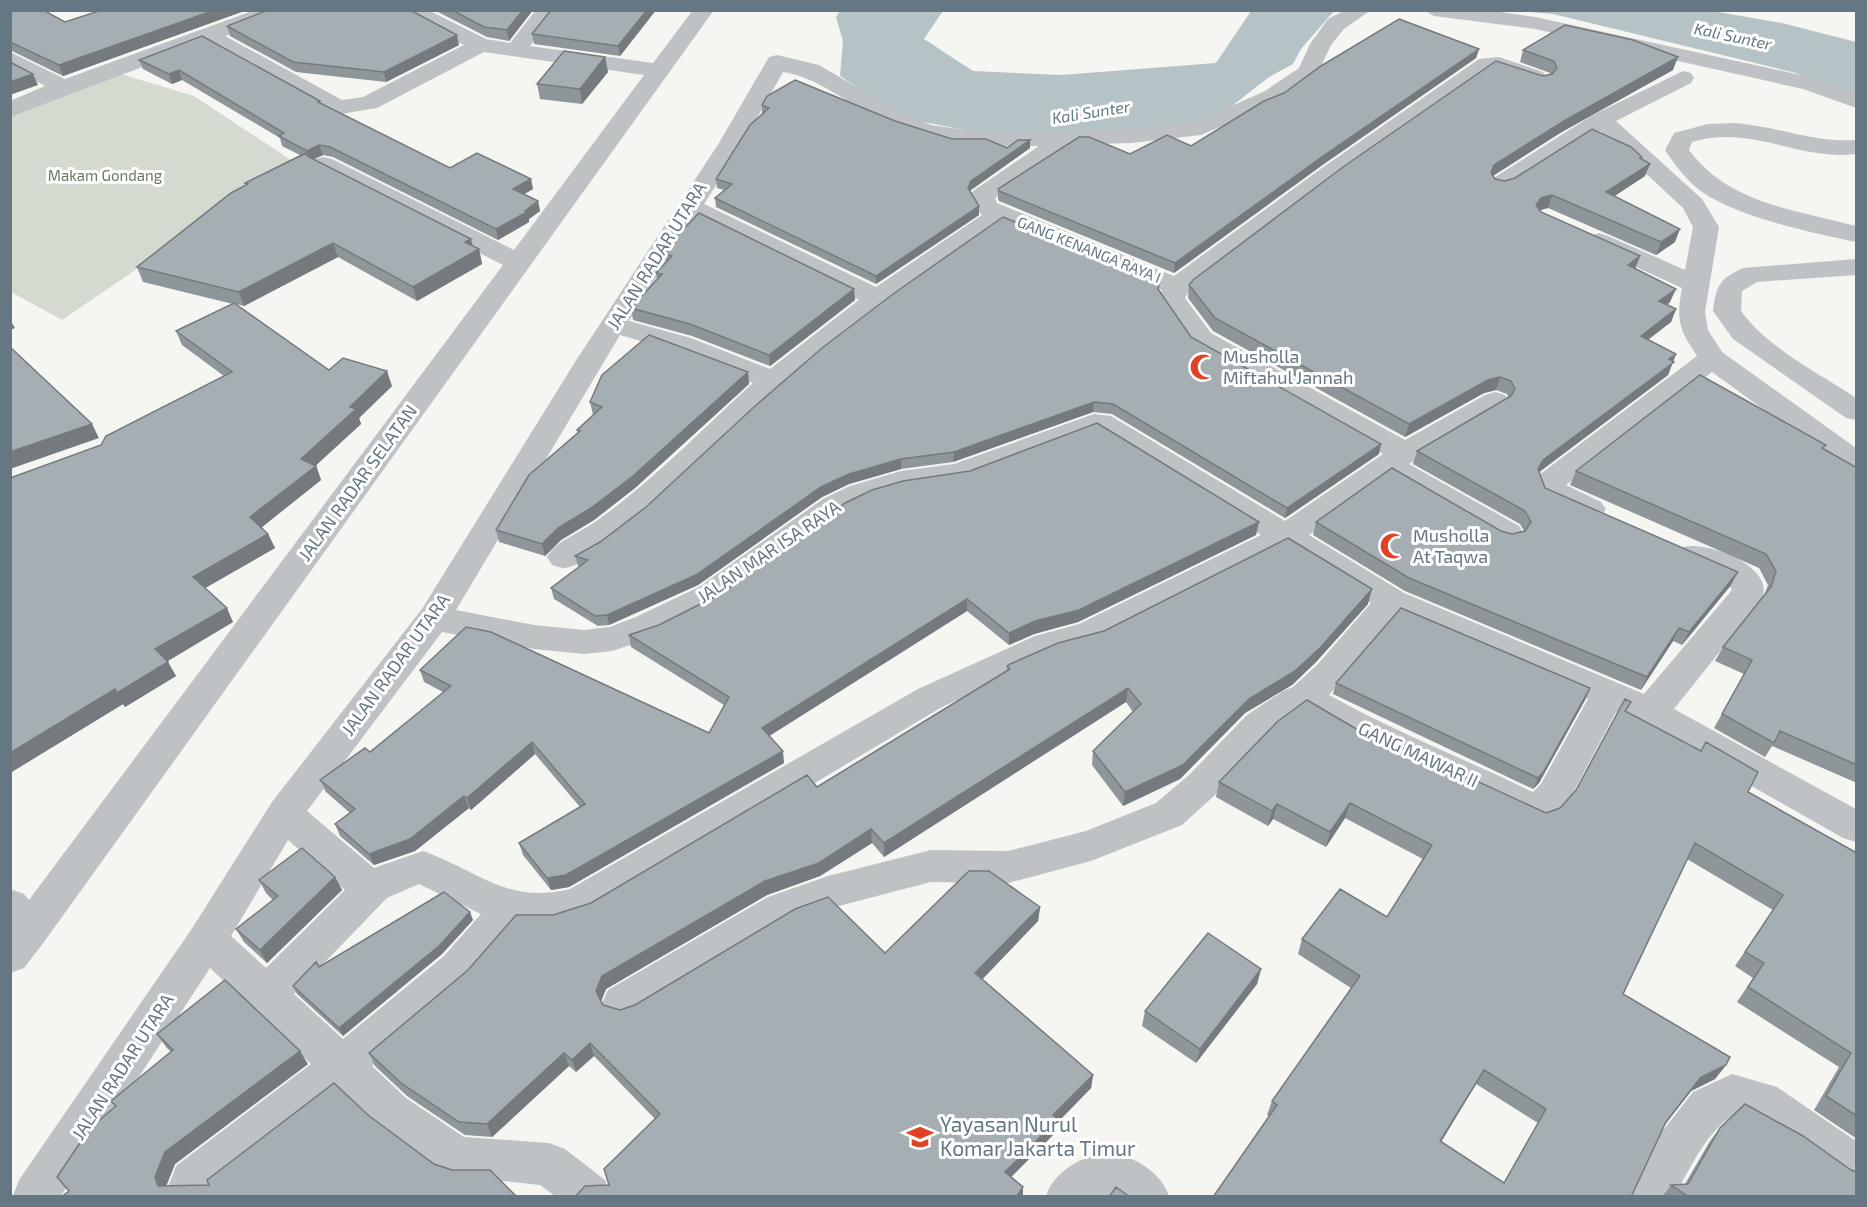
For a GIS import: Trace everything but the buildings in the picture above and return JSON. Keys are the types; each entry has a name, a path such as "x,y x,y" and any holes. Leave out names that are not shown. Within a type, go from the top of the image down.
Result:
{"street":[{"path":"10,110 63,87 276,10"},
{"path":"411,10 481,45 660,71"},
{"path":"515,50 548,10"},
{"name":"JALAN RADAR SELATAN","path":"17,931 519,263 704,10"},
{"path":"563,557 609,530 773,381 877,298 1000,214 987,207 982,196 1066,139 1131,136 1201,128 1273,96 1303,76 1312,67 1321,44 1336,24 1361,10"},
{"path":"1434,10 1535,23 1777,76 1810,84 1857,101"},
{"path":"207,34 326,102 341,107 369,103 481,45"},
{"path":"10,58 63,87"},
{"name":"JALAN RADAR UTARA","path":"35,1197 207,939 285,813 434,618 614,325 731,143 776,63 802,68 825,76 886,114 926,131 993,141 1066,139"},
{"path":"1509,534 1396,459 1202,339 1181,314 1172,298 1178,287 1361,149 1487,64 1499,64 1540,79"},
{"path":"1501,184 1601,120 1683,78"},
{"path":"1601,120 1693,204 1706,227 1691,312 1694,330 1712,358 1795,420 1857,462"},
{"path":"1857,147 1834,149 1751,131 1721,130 1696,133 1682,138 1678,142 1677,150 1698,175 1714,189 1732,198 1765,210 1857,234"},
{"path":"323,164 519,263"},
{"path":"689,207 877,298"},
{"name":"GANG KENANGA RAYA I","path":"1000,214 1178,287"},
{"path":"1578,232 1696,285"},
{"path":"1857,267 1752,274 1739,280 1729,289 1727,311 1743,333 1761,347 1857,411"},
{"path":"614,325 681,344 773,381"},
{"path":"1619,522 1552,492 1550,482 1712,358"},
{"path":"285,813 323,849 364,883 374,887 381,886 411,867 423,867 510,908 547,912 580,903 930,699 985,671 1047,645 1089,634 1284,537 1396,459 1495,401"},
{"name":"JALAN MAR ISA RAYA","path":"434,618 534,637 584,642 612,639 648,626 711,595 834,506 861,493 901,482 958,474 1094,423 1107,426 1284,537"},
{"path":"1284,537 1392,601 1649,711 1857,827"},
{"path":"1649,711 1662,699 1742,601 1749,592 1750,586 1746,578 1672,545"},
{"path":"623,1003 782,909 828,892 931,866 1008,867 1091,845 1169,814 1202,785 1260,725 1295,700 1305,697 1330,673 1392,601"},
{"name":"GANG MAWAR II","path":"1305,697 1367,733 1437,762 1538,811 1554,794 1609,692"},
{"path":"267,995 374,887"},
{"path":"194,1197 189,1190 192,1181 340,1066 458,969 510,908"},
{"path":"207,939 391,1112 458,1159 475,1158 550,1180 589,1197"},
{"path":"1652,1197 1674,1152 1708,1106 1732,1094 1762,1101 1857,1166"},
{"path":"1068,1197 1094,1176 1109,1172 1122,1175 1147,1197"}],"green space":[{"name":"Makam Gondang","path":"111,71 194,96 294,162 62,320 11,292 10,115"}],"water":[{"name":"Kali Sunter","path":"840,11 943,11 924,39 973,71 1061,75 1216,63 1251,11 1334,11 1301,49 1293,64 1269,77 1209,124 1011,139 903,118 840,76 843,41 836,17"},
{"name":"Kali Sunter","path":"1517,11 1712,11 1782,23 1856,42 1856,99 1796,73 1553,14"}],"place":[{"name":"Musholla Miftahul Jannah","path":"1203,367"},
{"name":"Musholla At Taqwa","path":"1393,546"},
{"name":"Yayasan Nurul Komar Jakarta Timur","path":"920,1137"}]}
